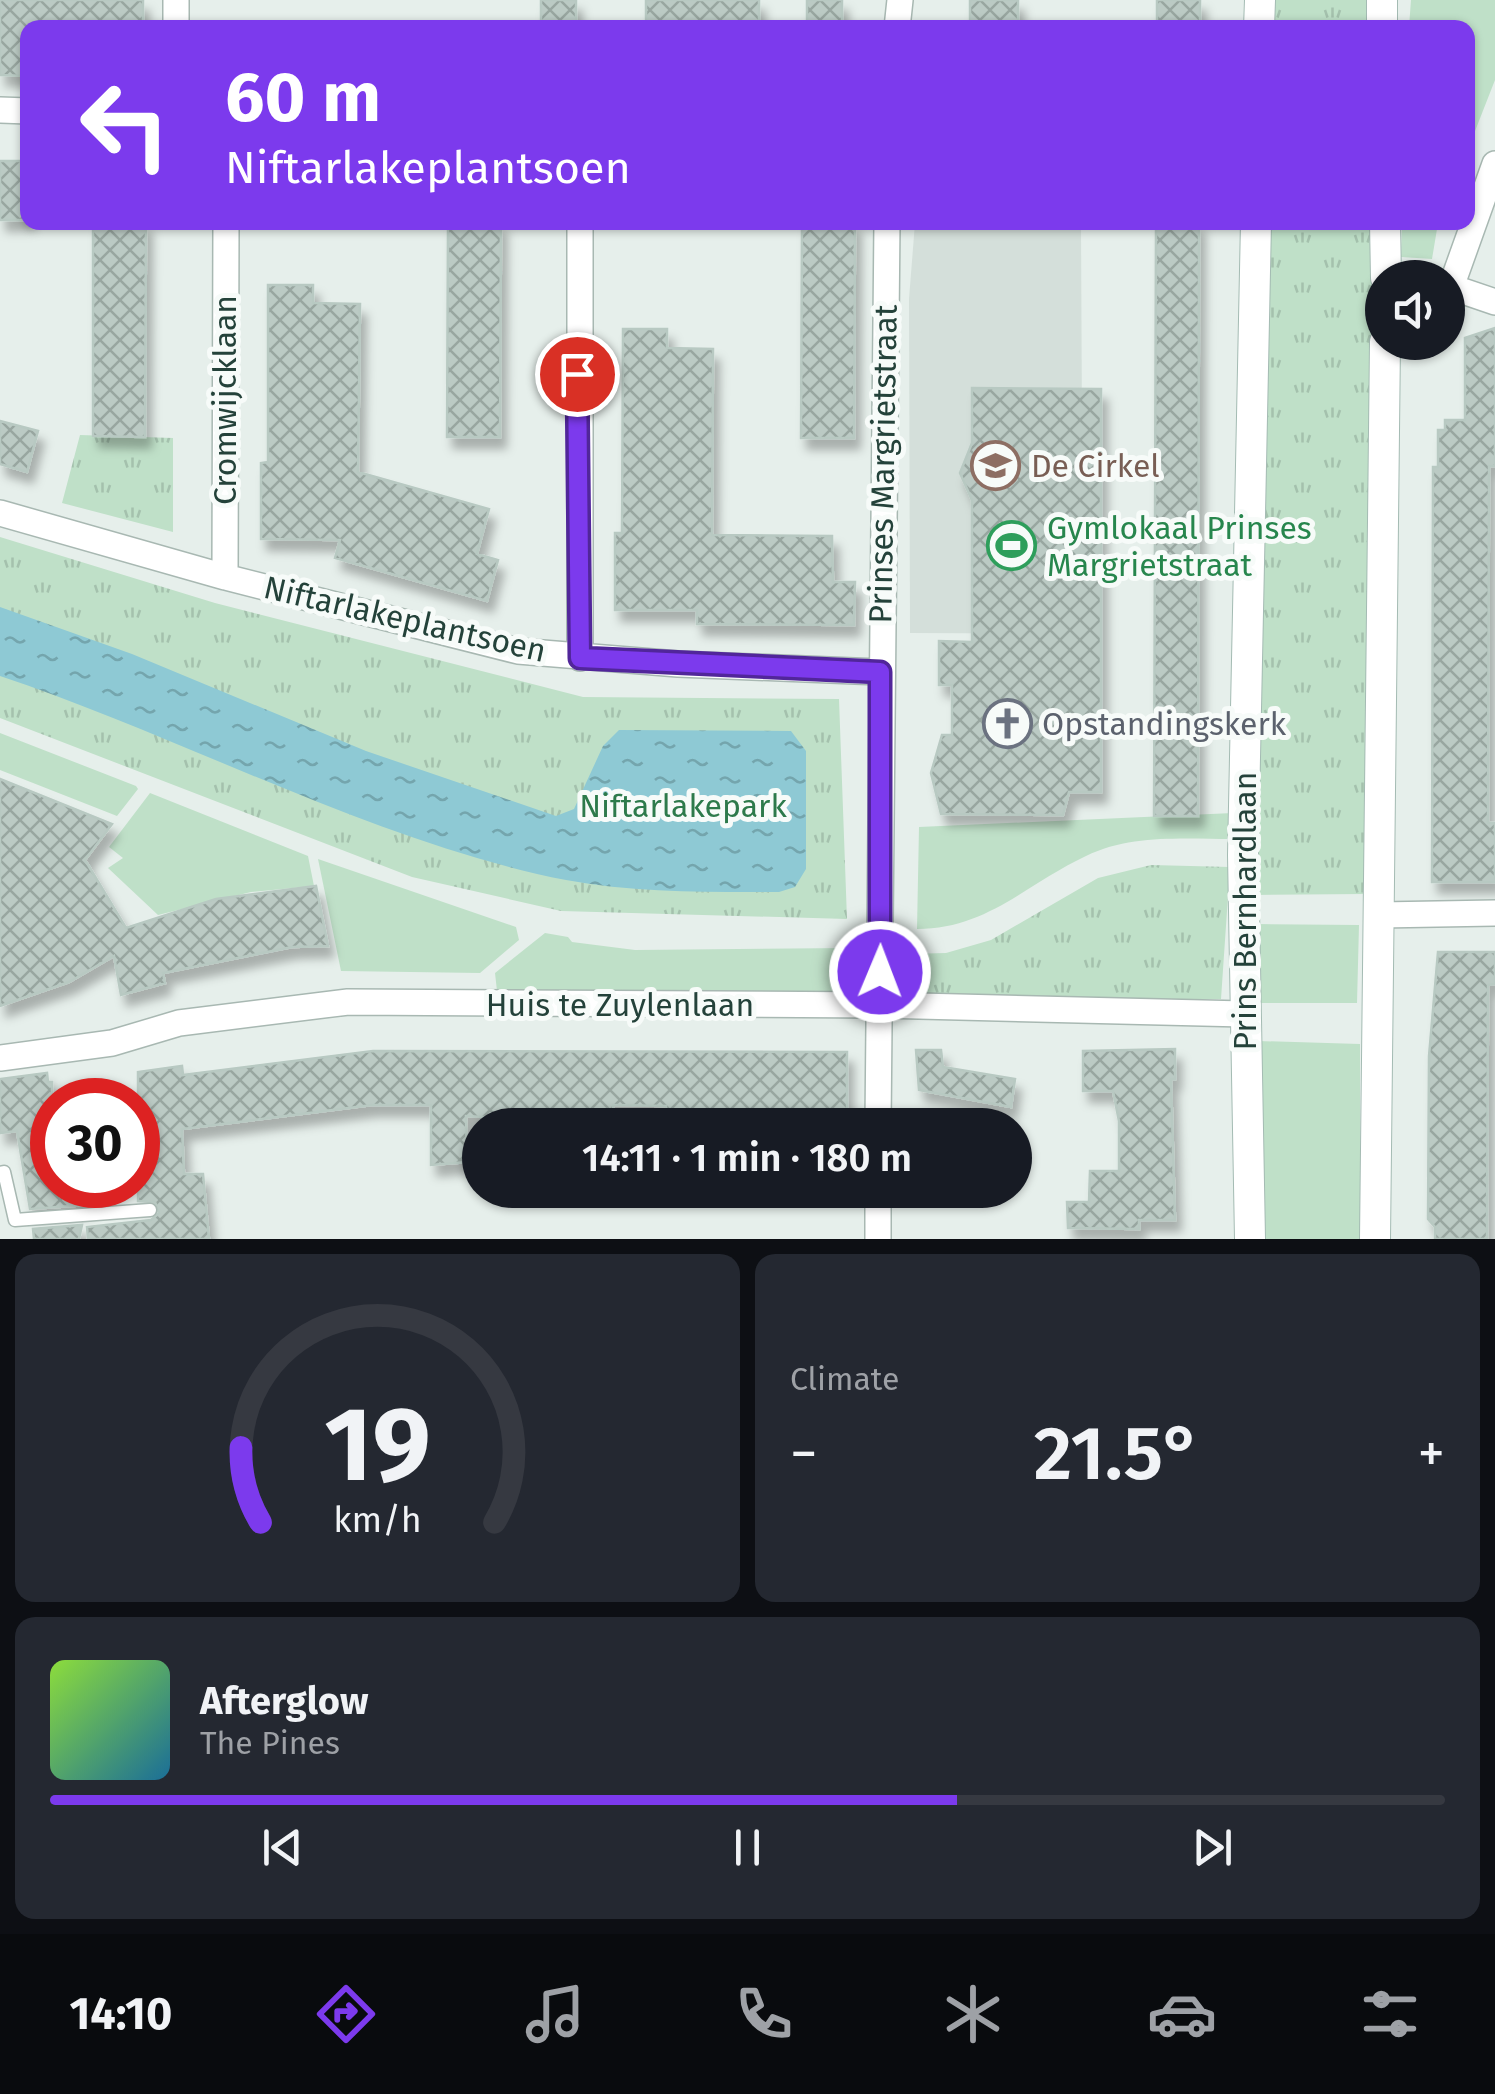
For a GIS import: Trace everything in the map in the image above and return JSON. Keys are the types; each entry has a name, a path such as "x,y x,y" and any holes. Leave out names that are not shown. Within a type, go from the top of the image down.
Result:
{"street":[{"path":"1475,220 1495,164"},
{"name":"Cromwijcklaan","path":"226,230 226,576"},
{"path":"580,230 580,658"},
{"name":"Prinses Margrietstraat","path":"878,1108 886,230"},
{"name":"Prins Bernhardlaan","path":"1250,1239 1244,804 1256,230"},
{"path":"1385,230 1386,260"},
{"path":"1472,230 1451,288 1495,302"},
{"path":"1375,1239 1385,360"},
{"name":"Niftarlakeplantsoen","path":"0,512 226,576 518,651 580,658 880,672"},
{"path":"1380,915 1495,913"},
{"name":"Huis te Zuylenlaan","path":"0,1058 112,1043 215,1017 348,1002 878,1005 1244,1014"},
{"path":"878,1208 878,1239"}],"lane":[{"path":"0,1173 4,1172 14,1220 150,1210"}],"shaded area":[{"name":"De Cirkel","path":"914,230 1081,230 1083,634 910,633 909,299"}],"green space":[{"path":"1271,0 1374,0 1374,20 1271,20"},
{"path":"1411,0 1495,0 1495,80 1475,131 1475,20 1410,20"},
{"path":"1265,230 1377,230 1376,260 1365,260 1365,360 1375,360 1366,894 1253,895"},
{"path":"1402,230 1437,230 1432,259 1401,257"},
{"path":"80,435 173,438 173,532 62,503"},
{"name":"Niftarlakepark","path":"0,537 215,603 583,697 839,699 847,919 561,911 412,877 0,718"},
{"path":"0,733 138,789 117,816 0,770"},
{"path":"150,793 308,856 314,886 251,892 158,915 108,868 123,858 109,847"},
{"path":"1233,813 1233,839 1158,839 1103,849 985,913 964,922 917,929 919,827"},
{"path":"318,859 516,927 519,940 480,973 341,971"},
{"path":"1151,865 1230,867 1221,999 919,999 905,979 907,954 946,953 991,940 1098,878"},
{"path":"1257,924 1359,925 1357,1003 1256,1003"},
{"path":"545,933 568,937 572,942 635,950 849,948 848,991 497,991 495,973"},
{"path":"1258,1041 1360,1044 1360,1239 1258,1239"}],"water":[{"path":"0,607 132,654 366,751 556,816 574,809 603,746 619,730 791,731 806,751 806,869 795,887 779,892 646,890 566,880 424,841 0,676"}],"building":[{"path":"0,0 143,0 143,20 20,20 20,76 0,75"},
{"path":"541,0 576,0 576,20 541,20"},
{"path":"646,0 759,0 759,20 646,20"},
{"path":"807,0 842,0 842,20 807,20"},
{"path":"970,0 1018,0 1018,20 970,20"},
{"path":"1157,0 1200,0 1200,20 1157,20"},
{"path":"0,161 20,161 20,220 0,220"},
{"path":"93,230 146,230 145,437 93,436"},
{"path":"448,230 501,230 500,437 447,437"},
{"path":"802,230 855,230 854,438 801,438"},
{"path":"1156,230 1199,230 1198,816 1154,816"},
{"path":"268,285 313,285 313,303 360,304 358,472 489,509 477,554 498,560 487,601 335,558 340,540 261,539 261,463 268,462"},
{"path":"1495,328 1495,466 1489,466 1488,823 1495,823 1495,882 1432,882 1433,467 1438,467 1438,430 1445,430 1445,420 1465,420 1465,338"},
{"path":"623,329 667,329 667,348 713,349 712,535 832,536 833,582 855,582 854,625 697,624 697,610 615,610 615,533 622,533"},
{"path":"972,388 1101,389 1101,792 1069,792 1063,815 941,814 931,773 942,735 952,735 952,685 939,685 939,641 972,642 972,500 960,473 972,443"},
{"path":"0,421 38,431 27,472 0,464"},
{"path":"0,779 112,824 85,860 126,928 216,899 316,886 328,946 292,947 163,973 165,983 121,995 114,956 69,982 0,1006"},
{"path":"1438,952 1495,952 1495,984 1488,985 1487,1239 1435,1239 1435,1227 1428,1219 1429,1056"},
{"path":"1175,1049 1175,1079 1171,1079 1175,1220 1139,1220 1139,1229 1068,1228 1067,1202 1089,1202 1090,1171 1119,1171 1119,1121 1113,1091 1083,1091 1083,1051"},
{"path":"916,1050 941,1050 943,1067 1015,1079 1011,1107 919,1090"},
{"path":"373,1051 847,1052 847,1108 462,1108 462,1162 431,1165 431,1105 372,1105 182,1129 184,1174 203,1174 209,1239 88,1239 87,1227 151,1220 159,1213 160,1078 138,1078 138,1072 182,1066 183,1075"},
{"path":"47,1073 48,1078 30,1078 30,1208 44,1208 30,1209 17,1131 0,1133 0,1079"},
{"path":"82,1225 79,1239 34,1239 33,1229"}],"place":[{"name":"De Cirkel","path":"996,466"},
{"name":"Gymlokaal Prinses Margrietstraat","path":"1012,546"},
{"name":"Opstandingskerk","path":"1007,724"}],"route":[{"path":"577,374 580,658 880,672 880,972"}]}
